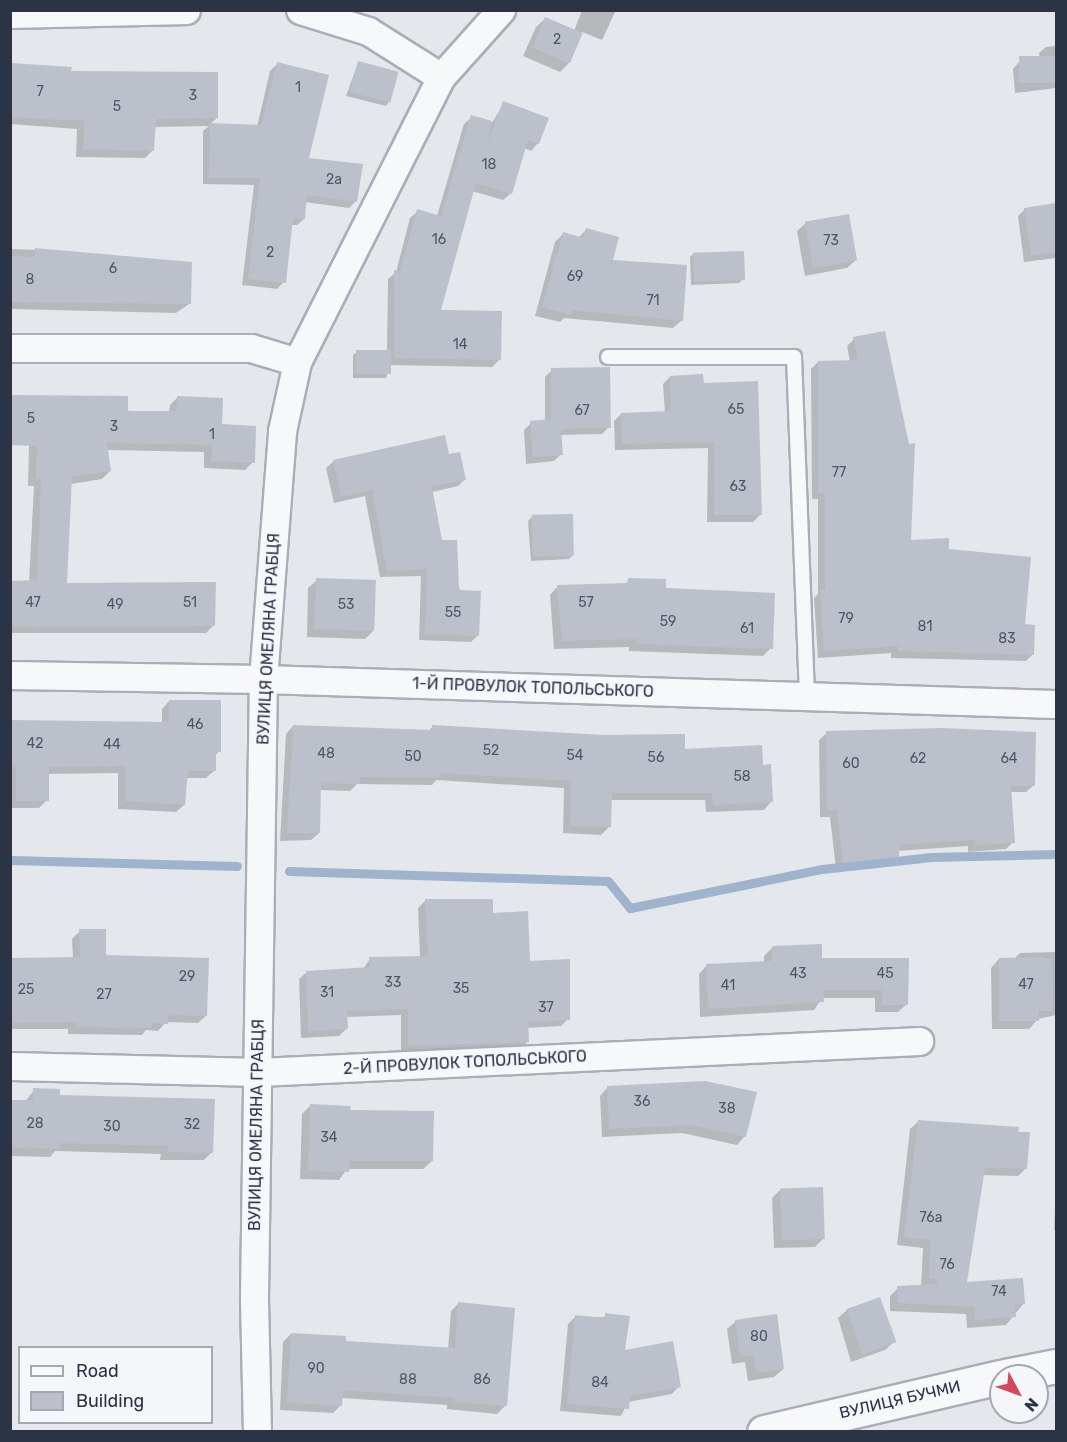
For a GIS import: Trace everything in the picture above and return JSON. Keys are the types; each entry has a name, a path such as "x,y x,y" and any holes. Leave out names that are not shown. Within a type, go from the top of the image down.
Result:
{"street":[{"path":"10,14 186,10"},
{"path":"300,10 368,31 441,77"},
{"name":"ВУЛИЦЯ ОМЕЛЯНА ГРАБЦЯ","path":"257,1431 254,1297 263,679 282,431 297,362 441,77 501,10"},
{"path":"10,348 251,348 297,362"},
{"name":"1-Й ПРОВУЛОК ТОПОЛЬСЬКОГО","path":"10,675 263,679 1054,704"},
{"name":"2-Й ПРОВУЛОК ТОПОЛЬСЬКОГО","path":"10,1066 259,1072 919,1041"},
{"name":"ВУЛИЦЯ БУЧМИ","path":"764,1431 989,1379"}],"lane":[{"path":"608,357 794,357 807,697"}],"building":[{"path":"545,17 583,33 570,63 532,47"},
{"path":"1019,56 1056,56 1056,83 1019,83"},
{"path":"358,61 399,72 390,103 350,92"},
{"path":"277,62 329,75 309,158 363,164 357,202 307,195 305,219 293,218 286,283 248,279 260,178 209,178 210,123 261,125"},
{"path":"10,63 72,67 71,71 218,72 218,118 156,119 154,151 83,149 84,121 10,117"},
{"path":"503,101 549,118 539,144 528,140 512,194 476,183 441,310 502,311 501,360 394,358 394,270 400,271 417,209 441,216 471,115 492,121 488,143"},
{"path":"1056,203 1056,252 1031,256 1024,208"},
{"path":"849,214 857,260 813,268 805,222"},
{"path":"586,228 619,237 613,260 687,265 683,321 571,310 570,315 542,307 563,232 583,238"},
{"path":"35,248 192,262 191,304 10,302 10,256 35,257"},
{"path":"744,251 745,280 694,282 693,253"},
{"path":"885,331 909,444 915,443 911,540 949,538 949,549 1031,557 1025,624 1035,625 1034,655 898,651 898,646 824,651 820,590 825,589 825,493 818,493 818,361 858,360 853,337"},
{"path":"356,350 391,350 391,374 356,374"},
{"path":"610,367 611,428 561,429 563,455 533,457 530,421 551,419 551,368"},
{"path":"703,374 704,383 758,381 762,515 714,515 714,442 622,444 621,413 671,411 670,376"},
{"path":"10,395 128,396 128,411 176,411 177,396 223,398 222,424 256,426 255,463 211,461 212,445 107,443 111,471 72,477 67,583 216,582 215,626 10,627 10,581 37,580 41,479 36,479 37,446 10,445"},
{"path":"445,435 449,454 460,452 466,480 432,487 442,540 457,540 459,590 481,591 479,636 425,634 427,569 387,571 372,490 341,497 333,460"},
{"path":"573,514 574,556 533,557 532,515"},
{"path":"316,578 376,580 374,631 314,629"},
{"path":"628,578 666,579 666,588 775,593 773,649 636,644 637,639 562,641 557,585 628,583"},
{"path":"169,700 221,700 221,752 216,752 216,771 188,771 185,805 125,801 125,766 49,767 49,801 16,801 16,767 10,767 10,720 169,722"},
{"path":"293,725 432,730 432,725 603,735 685,734 685,749 762,745 763,765 771,764 773,802 713,805 712,793 612,793 611,827 570,826 571,781 441,773 441,778 360,777 360,784 321,783 320,833 287,833"},
{"path":"941,728 1036,732 1035,786 1011,786 1015,843 975,845 974,840 899,845 899,857 843,863 837,810 827,810 826,731"},
{"path":"425,899 493,899 493,913 528,911 530,961 570,959 570,1020 528,1022 529,1042 408,1046 408,1009 347,1011 348,1029 308,1031 306,971 370,967 369,957 428,956"},
{"path":"79,929 106,929 106,955 209,958 207,1016 168,1015 168,1024 151,1023 151,1028 75,1027 76,1022 10,1023 10,958 80,957"},
{"path":"822,944 822,958 909,958 908,1005 882,1005 882,990 823,990 824,1002 708,1009 706,964 772,961 772,946"},
{"path":"999,958 1052,959 1053,1011 1039,1011 1039,1021 999,1021"},
{"path":"705,1081 757,1092 746,1137 691,1125 609,1129 607,1086"},
{"path":"33,1088 60,1089 60,1095 215,1099 213,1153 168,1152 168,1146 60,1143 59,1149 10,1148 10,1100 33,1100"},
{"path":"310,1104 351,1106 350,1110 434,1111 433,1161 349,1161 349,1172 308,1171"},
{"path":"918,1120 1019,1127 1018,1132 1030,1132 1027,1169 985,1168 967,1282 1023,1278 1025,1304 1015,1305 1016,1317 975,1320 974,1307 898,1303 897,1286 937,1284 937,1278 929,1278 930,1240 904,1237"},
{"path":"823,1187 825,1239 782,1240 780,1189"},
{"path":"880,1297 896,1342 863,1354 846,1309"},
{"path":"458,1302 515,1308 507,1406 454,1402 454,1398 343,1390 342,1406 287,1403 291,1333 346,1336 346,1341 455,1348"},
{"path":"605,1313 630,1316 625,1350 673,1341 681,1387 630,1396 629,1409 567,1404 575,1315 605,1318"},
{"path":"777,1314 784,1369 756,1373 753,1355 740,1357 735,1320"}],"waterway":[{"path":"289,871 608,881 630,908 822,869 931,857 1056,854"},
{"path":"10,860 237,866"}]}
